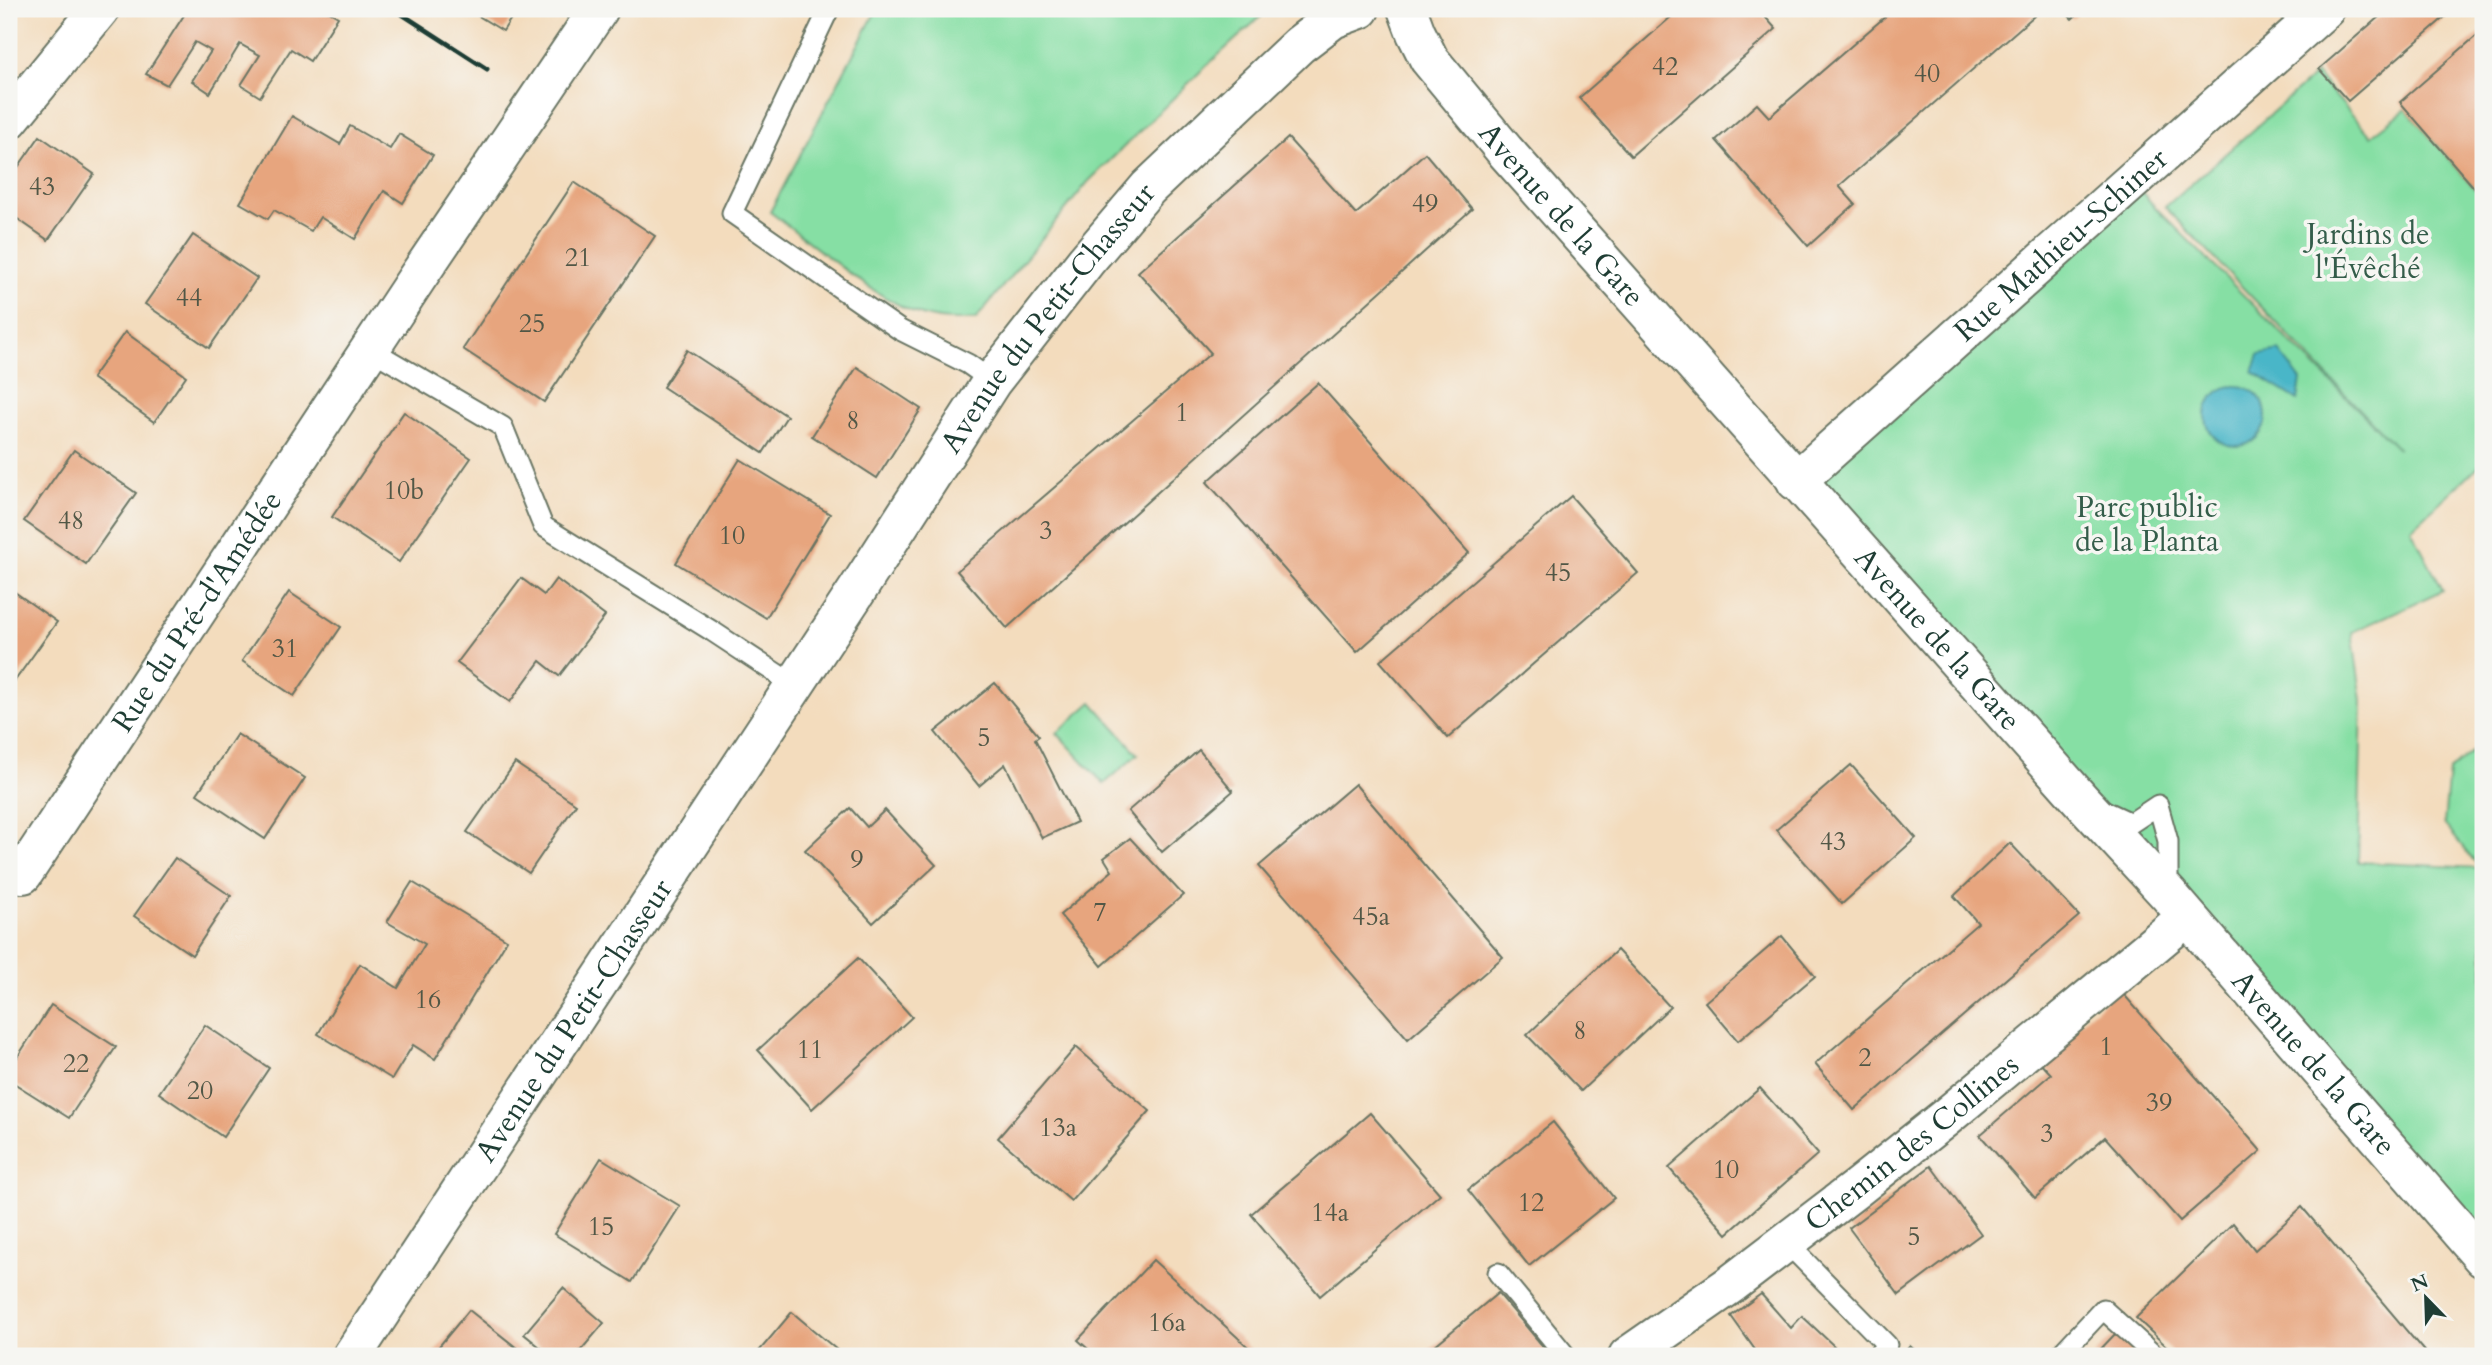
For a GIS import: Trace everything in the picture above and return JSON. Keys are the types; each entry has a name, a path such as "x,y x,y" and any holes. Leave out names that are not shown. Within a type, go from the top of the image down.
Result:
{"street":[{"path":"9,120 100,9"},
{"name":"Rue du Pré-d'Amédée","path":"23,874 370,349 599,9"},
{"name":"Avenue du Petit-Chasseur","path":"352,1356 992,381 1086,261 1149,188 1300,45 1333,19 1360,9"},
{"name":"Avenue de la Gare","path":"1408,9 1429,59 1457,94 1796,481 2178,905 2483,1258"},
{"name":"Rue Mathieu-Schiner","path":"1796,481 2305,15"},
{"name":"Chemin des Collines","path":"1628,1356 1787,1243 1945,1118 2178,905"}],"lane":[{"path":"829,9 732,213 900,330 968,364 992,381"},
{"path":"370,349 503,427 542,526 794,685"},
{"path":"2080,799 2131,823 2158,805 2168,841 2178,905"},
{"path":"1787,1243 1887,1345 1877,1356"},
{"path":"1498,1273 1566,1356"},
{"path":"2059,1356 2103,1309 2155,1356"}],"green space":[{"path":"877,9 1269,9 1202,70 1088,182 976,319 956,320 922,315 884,297 770,212"},
{"name":"Parc public de la Planta","path":"2316,74 2371,136 2406,109 2483,198 2483,462 2411,529 2443,590 2352,632 2362,700 2358,862 2480,868 2444,824 2449,771 2483,742 2483,1258 1796,481 2132,181 2398,449 2165,207"},
{"path":"1092,702 1138,754 1104,784 1057,733"}],"water":[{"path":"2279,351 2301,380 2298,400 2253,372 2259,355"},
{"path":"2236,386 2257,395 2266,416 2257,437 2236,446 2215,437 2206,416 2215,395"}],"building":[{"path":"188,9 324,9 338,17 310,61 291,49 260,97 241,85 260,55 240,44 210,93 192,81 211,51 195,42 167,85 146,74"},
{"path":"467,9 517,9 503,31"},
{"path":"1680,9 1758,9 1776,29 1631,156 1579,98"},
{"path":"1894,9 2042,9 1839,186 1855,204 1808,246 1716,140 1757,104 1769,117"},
{"path":"2062,9 2084,9 2072,19"},
{"path":"2388,9 2454,9 2348,101 2319,69"},
{"path":"2483,30 2483,198 2400,102"},
{"path":"292,116 340,144 350,126 390,149 399,134 433,155 403,203 384,191 355,239 320,217 311,231 274,210 268,219 240,203"},
{"path":"40,136 94,174 48,240 9,213 9,180"},
{"path":"1288,138 1356,214 1425,153 1472,209 1007,628 957,571 1211,353 1138,272"},
{"path":"574,182 655,236 544,402 463,349"},
{"path":"193,235 257,278 209,348 145,304"},
{"path":"125,332 186,376 154,422 92,378"},
{"path":"687,350 787,416 763,453 663,387"},
{"path":"857,367 921,409 877,478 812,436"},
{"path":"1318,383 1469,553 1357,652 1207,482"},
{"path":"404,412 471,458 399,562 332,517"},
{"path":"74,450 136,493 86,564 24,521"},
{"path":"740,459 830,514 766,618 676,563"},
{"path":"1571,496 1638,573 1448,738 1380,661"},
{"path":"521,578 544,595 556,579 605,616 559,676 540,661 510,702 457,663"},
{"path":"9,588 57,622 9,689"},
{"path":"289,592 341,627 294,696 242,661"},
{"path":"995,683 1039,736 1035,739 1077,822 1042,838 1005,764 979,786 935,732"},
{"path":"237,734 305,778 265,839 197,794"},
{"path":"1199,750 1233,791 1162,852 1128,811"},
{"path":"515,763 576,804 529,873 467,832"},
{"path":"1851,765 1916,838 1842,904 1776,830"},
{"path":"1355,784 1503,957 1408,1039 1259,866"},
{"path":"850,808 867,827 885,810 936,865 873,923 805,850"},
{"path":"1130,838 1183,895 1102,966 1060,915 1112,871 1104,858"},
{"path":"2010,843 2079,916 1854,1110 1815,1064 1978,923 1954,896"},
{"path":"175,858 231,896 192,955 134,916"},
{"path":"412,882 507,940 435,1059 413,1045 392,1079 318,1034 360,964 398,988 425,944 387,922"},
{"path":"1782,936 1815,976 1738,1041 1705,1002"},
{"path":"1617,950 1670,1007 1581,1091 1527,1035"},
{"path":"858,958 912,1017 812,1109 758,1050"},
{"path":"2119,989 2261,1151 2180,1221 2105,1137 2035,1198 1980,1135 2051,1074 2038,1060"},
{"path":"51,1005 116,1047 69,1118 9,1080 9,1070"},
{"path":"205,1025 269,1068 223,1137 159,1093"},
{"path":"1076,1047 1150,1111 1071,1201 998,1138"},
{"path":"1760,1088 1818,1154 1727,1234 1669,1168"},
{"path":"1370,1113 1440,1194 1320,1296 1251,1214"},
{"path":"1553,1122 1614,1198 1529,1266 1468,1190"},
{"path":"601,1158 680,1206 632,1282 554,1234"},
{"path":"1931,1166 1981,1234 1899,1295 1849,1228"},
{"path":"2302,1207 2428,1356 2177,1356 2136,1318 2233,1223 2255,1250"},
{"path":"1153,1260 1258,1356 1096,1356 1078,1340"},
{"path":"563,1288 604,1323 576,1356 551,1356 524,1334"},
{"path":"1498,1293 1551,1356 1422,1356"},
{"path":"1761,1294 1791,1328 1802,1316 1834,1346 1824,1356 1756,1356 1758,1354 1731,1316"},
{"path":"469,1310 527,1356 431,1356"},
{"path":"792,1312 844,1356 755,1356"},
{"path":"2118,1331 2146,1356 2094,1356"},
{"path":"1910,1346 1921,1356 1901,1356"}],"railway":[{"path":"394,9 487,69"}],"park label":[{"name":"Jardins de l'Évêché","path":"2368,251"}]}
